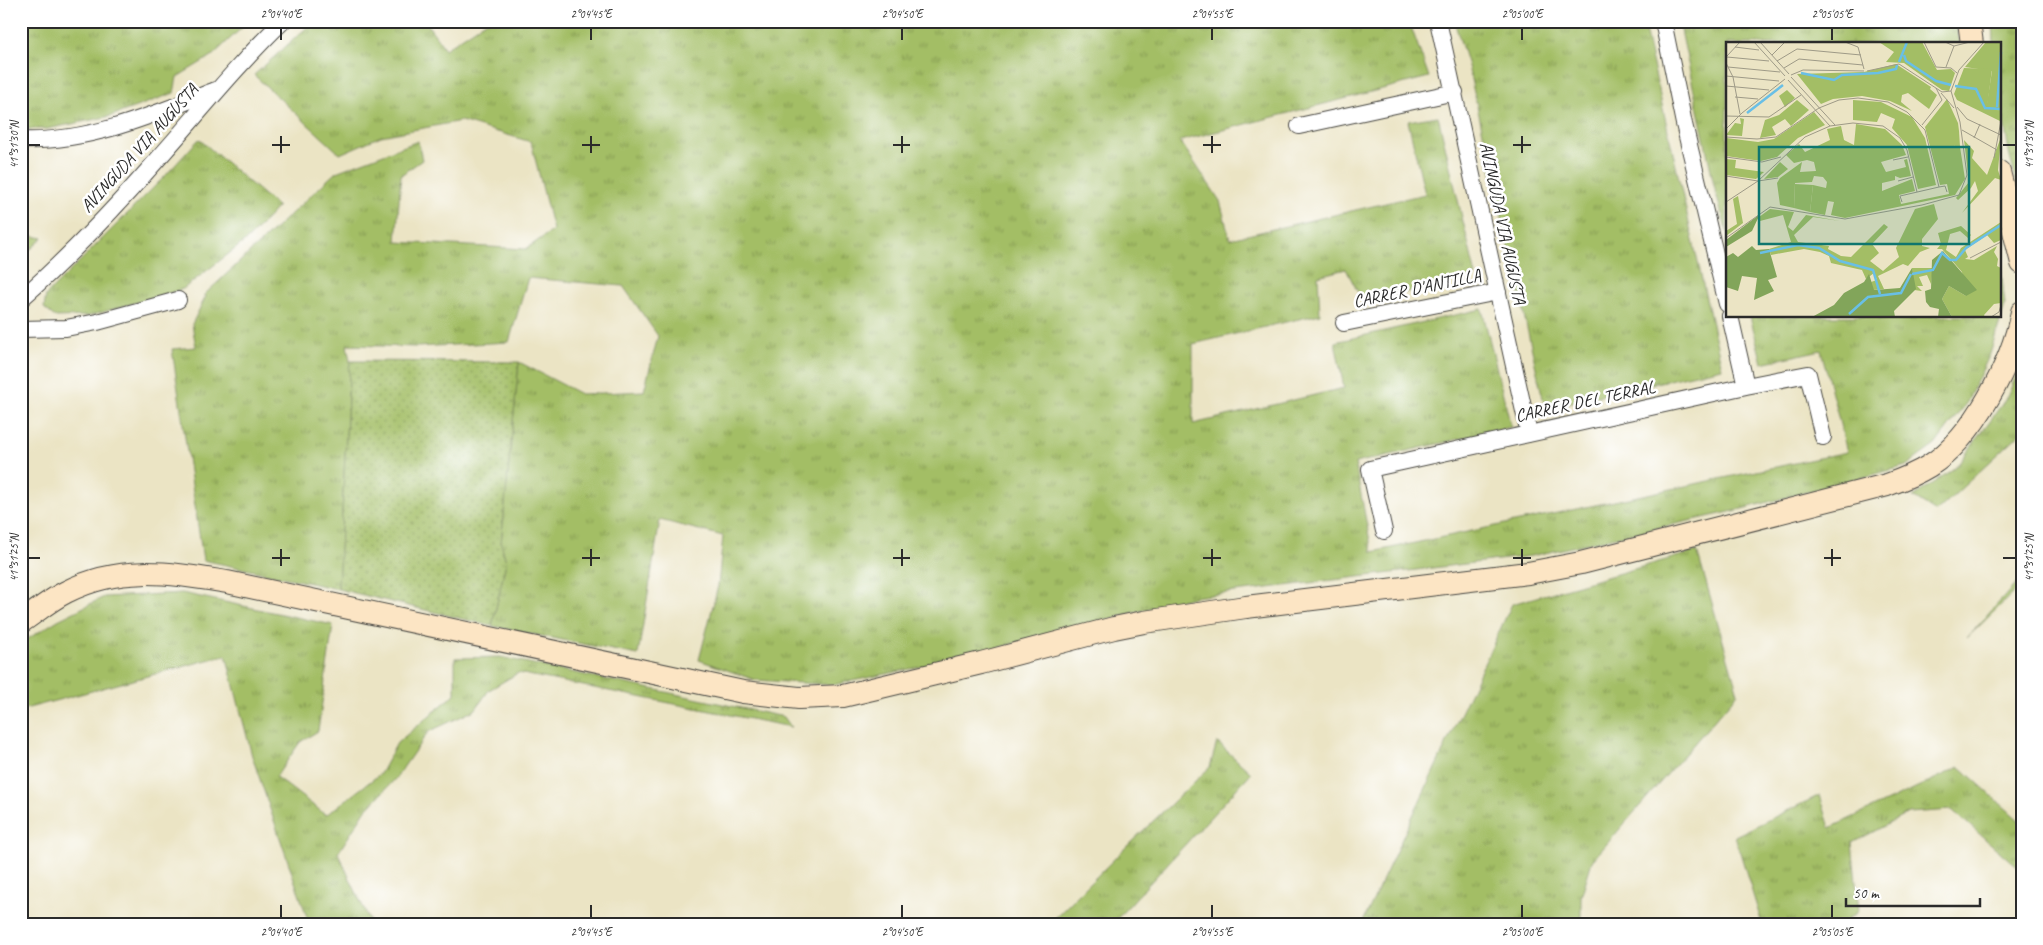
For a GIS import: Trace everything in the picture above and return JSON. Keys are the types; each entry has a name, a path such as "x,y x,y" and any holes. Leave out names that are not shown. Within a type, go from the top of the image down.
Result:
{"main road":[{"path":"1969,21 1972,42"},
{"path":"1981,21 1982,42"},
{"path":"2000,176 2022,263"},
{"path":"21,622 64,593 91,580 124,573 156,572 227,582 743,692 799,698 843,696 981,663 1114,628 1152,621 1246,607 1528,573 1581,563 1887,485 1929,466 1951,448 1965,432 1983,404 2002,368 2014,342 2022,312"}],"street":[{"name":"AVINGUDA VIA AUGUSTA","path":"21,299 92,230 156,162 256,47 283,21"},
{"name":"AVINGUDA VIA AUGUSTA","path":"1438,21 1529,434"},
{"path":"1663,21 1684,124 1726,300"},
{"path":"21,140 83,135 153,115 218,90"},
{"path":"1299,126 1454,92"},
{"name":"CARRER D'ANTILLA","path":"1344,323 1498,292"},
{"path":"21,329 66,328 97,322 178,300"},
{"path":"1730,318 1746,386"},
{"name":"CARRER DEL TERRAL","path":"1384,531 1370,469 1746,386 1808,374 1823,437"}],"green space":[{"path":"21,21 249,21 212,56 177,77 174,93 111,116 47,129 21,129"},
{"path":"314,21 425,21 445,49 487,21 1409,21 1429,77 1180,141 1220,201 1230,239 1425,194 1408,121 1438,116 1476,276 1363,302 1346,269 1318,276 1320,314 1193,344 1193,424 1344,388 1335,342 1482,309 1511,427 1355,463 1372,552 1847,452 1821,350 1762,363 1751,318 2000,318 2000,261 2005,305 1990,354 1967,402 1935,445 1906,466 1734,511 1531,556 1194,597 939,663 833,685 755,680 699,660 718,586 723,536 660,520 638,655 492,626 506,562 501,543 519,362 581,394 644,391 658,336 623,286 528,278 509,342 417,347 347,345 350,361 338,589 203,560 172,349 196,347 192,324 206,296 204,295 336,172 418,141 422,160 401,175 396,242 526,249 553,230 531,142 461,121 381,136 340,154 254,75"},
{"path":"1454,21 1643,21 1722,368 1545,408 1468,66"},
{"path":"1679,21 1956,21 1960,42 1726,42 1726,229 1716,194"},
{"path":"1993,21 2022,21 2022,204 2010,157 2000,102 2000,42 1994,42"},
{"path":"199,139 278,207 248,239 183,289 89,316 55,317 44,308 46,295 166,175"},
{"path":"21,234 43,238 21,258"},
{"path":"350,361 519,362 501,543 506,562 492,626 338,589"},
{"path":"2022,365 2022,432 1936,512 1913,497 1957,466 2005,400"},
{"path":"1697,551 1738,693 1592,861 1581,897 1581,924 1362,924 1512,604"},
{"path":"2022,577 2022,584 1967,638"},
{"path":"182,593 333,625 318,731 300,742 276,777 326,815 380,774 397,743 455,694 455,658 500,657 784,717 791,727 518,673 489,690 475,710 428,732 396,778 365,811 338,853 371,924 307,924 309,923 252,756 226,655 21,710 21,643 58,620 104,597"},
{"path":"1217,742 1251,773 1112,924 1049,924 1210,767"},
{"path":"1960,767 2022,823 2022,871 1952,810 1909,813 1852,843 1859,911 1840,924 1762,924 1735,836 1820,795 1830,828"}]}
